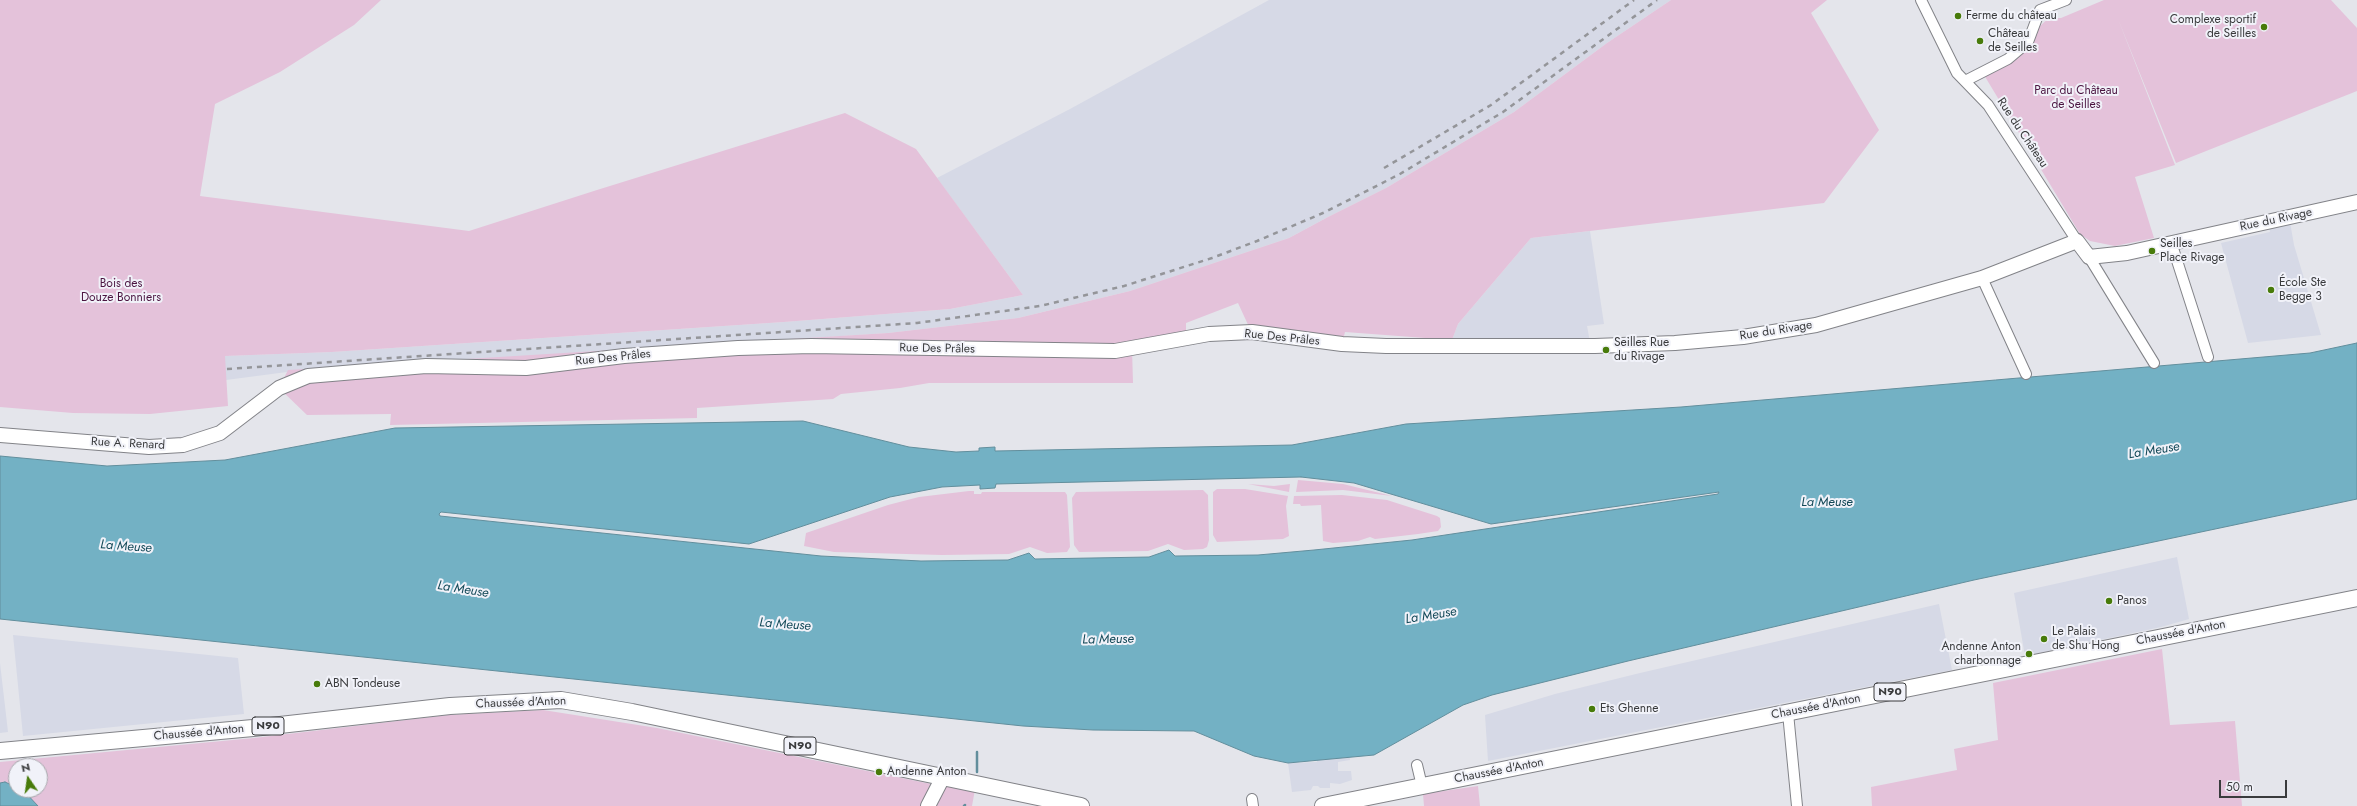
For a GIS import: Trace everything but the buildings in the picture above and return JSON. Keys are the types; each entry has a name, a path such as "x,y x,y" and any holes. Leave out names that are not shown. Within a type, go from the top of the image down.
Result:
{"main road":[{"name":"Chaussée d'Anton","path":"1323,806 2357,598"},
{"name":"Chaussée d'Anton","path":"0,751 253,728 450,706 561,700 625,710 1081,806"}],"street":[{"name":"Rue du Château","path":"1921,0 1957,73 1988,105 2077,241"},
{"path":"1965,81 2008,59 2028,42 2040,10 2066,0"},
{"name":"Rue du Rivage","path":"2088,257 2128,253 2171,242 2357,202"},
{"path":"2077,241 2154,363"},
{"name":"Rue du Rivage","path":"1564,346 1675,343 1743,337 1802,327 1982,278 2077,241"},
{"path":"2171,242 2208,357"},
{"path":"1982,278 2026,374"},
{"name":"Rue Des Prâles","path":"308,376 426,366 526,368 624,356 738,348 811,346 1115,352 1209,334 1252,332 1342,344 1564,346"},
{"name":"Rue A. Renard","path":"0,435 149,447 183,445 220,434 279,388 308,376"},
{"path":"1788,713 1796,806"},
{"path":"1417,765 1422,786"},
{"path":"928,806 943,777"}],"shaded area":[{"path":"1269,0 1671,0 1607,43 1514,112 1386,188 1289,238 1130,291 1018,318 888,333 287,372 226,380 224,356 332,352 784,322 950,309 1023,295 937,178 1070,109"},
{"name":"École Ste Begge 3","path":"2290,222 2294,245 2321,335 2248,343 2221,243 2270,232 2269,227"},
{"path":"1590,231 1604,324 1587,326 1590,342 1452,340 1458,324 1531,238"},
{"path":"2177,557 2189,619 2161,627 2025,656 2014,593"},
{"path":"1939,604 1952,670 1488,761 1485,715 1555,694 1640,673"},
{"path":"13,635 238,658 244,714 23,736"},
{"path":"0,663 8,732 0,733"},
{"path":"1313,722 1345,724 1350,760 1338,762 1338,771 1351,771 1352,780 1340,784 1330,783 1330,788 1313,786 1311,790 1292,792 1288,763 1317,762"}],"green space":[{"name":"Bois des Douze Bonniers","path":"0,0 381,0 354,25 280,72 215,104 200,196 469,231 845,113 916,149 1023,295 950,309 784,322 332,352 225,356 228,406 150,414 73,413 0,407"},
{"path":"1671,0 1827,0 1811,13 1879,130 1824,203 1531,238 1458,324 1452,340 1345,332 1343,340 1250,329 1238,303 1186,323 1186,338 1132,348 1133,383 929,383 900,388 841,394 833,399 697,408 697,418 390,425 391,414 307,415 279,388 288,370 888,333 1018,318 1130,291 1289,238 1386,188 1514,112 1607,43"},
{"name":"Parc du Château de Seilles","path":"2104,0 2331,0 2357,28 2357,91 2176,163 2118,19 2175,165 2135,177 2154,238 2115,246 2090,241 2080,234 1984,75 2011,62 2030,48 2040,26 2049,18 2061,18"},
{"path":"1298,480 1343,484 1392,496 1343,490 1296,492"},
{"path":"1248,484 1274,486 1290,484 1289,492"},
{"path":"1217,489 1245,489 1288,496 1286,506 1289,536 1283,539 1217,542 1213,535 1213,492"},
{"path":"1203,490 1208,495 1209,540 1207,547 1203,549 1184,550 1168,544 1148,551 1079,552 1074,545 1072,498 1076,492"},
{"path":"974,491 974,494 981,494 982,492 1065,492 1067,495 1070,547 1067,552 1047,553 1030,547 1009,554 942,555 834,552 804,546 806,533 888,505 919,497"},
{"path":"1342,495 1387,500 1437,516 1440,518 1441,527 1438,531 1418,534 1375,539 1370,537 1358,541 1333,543 1323,541 1321,505 1301,506 1300,504 1293,504 1294,496"},
{"path":"2162,649 2170,725 2235,721 2242,806 1872,806 1871,787 1957,770 1954,749 1998,740 1993,683"},
{"path":"543,710 657,728 931,784 924,806 38,806 30,798 48,798 48,758 42,758 254,738 448,715"},
{"path":"8,761 8,783 5,782 0,783 0,762"},
{"path":"976,784 972,806 928,806 940,785"},
{"path":"1478,786 1480,806 1424,806 1423,794"}],"water":[{"name":"La Meuse","path":"2357,343 2357,499 1974,580 1628,661 1492,695 1463,705 1374,755 1288,763 1254,756 1194,731 1093,730 1023,726 0,619 0,456 107,466 225,460 395,428 803,421 909,447 956,452 979,451 979,448 995,447 995,451 1292,445 1406,424 1681,407 2310,353","holes":["1301,477 1354,483 1491,524 1719,492 1718,494 1412,540 1314,550 1258,555 1175,556 1169,550 1149,557 1035,559 1029,553 1008,560 921,561 821,556 440,516 439,514 441,512 749,544 890,497 942,487 980,485 980,489 995,488 996,484"]},
{"path":"5,782 8,783 8,798 31,798 38,806 0,806 0,783"}],"waterway":[{"path":"977,752 977,772"}],"railway":[{"path":"1384,168 1491,105 1634,0"},
{"path":"227,369 917,323 1040,306 1124,286 1212,258 1257,241 1323,213 1400,174 1503,112 1657,0"}],"place":[{"name":"Ferme du château","path":"1958,16"},
{"name":"Complexe sportif de Seilles","path":"2264,27"},
{"name":"Château de Seilles","path":"1980,41"},
{"name":"Seilles Place Rivage","path":"2152,251"},
{"name":"École Ste Begge 3","path":"2271,290"},
{"name":"Seilles Rue du Rivage","path":"1606,350"},
{"name":"Panos","path":"2109,601"},
{"name":"Le Palais de Shu Hong","path":"2044,639"},
{"name":"Andenne Anton charbonnage","path":"2029,654"},
{"name":"ABN Tondeuse","path":"317,684"},
{"name":"Ets Ghenne","path":"1592,709"},
{"name":"Andenne Anton","path":"879,772"}]}
